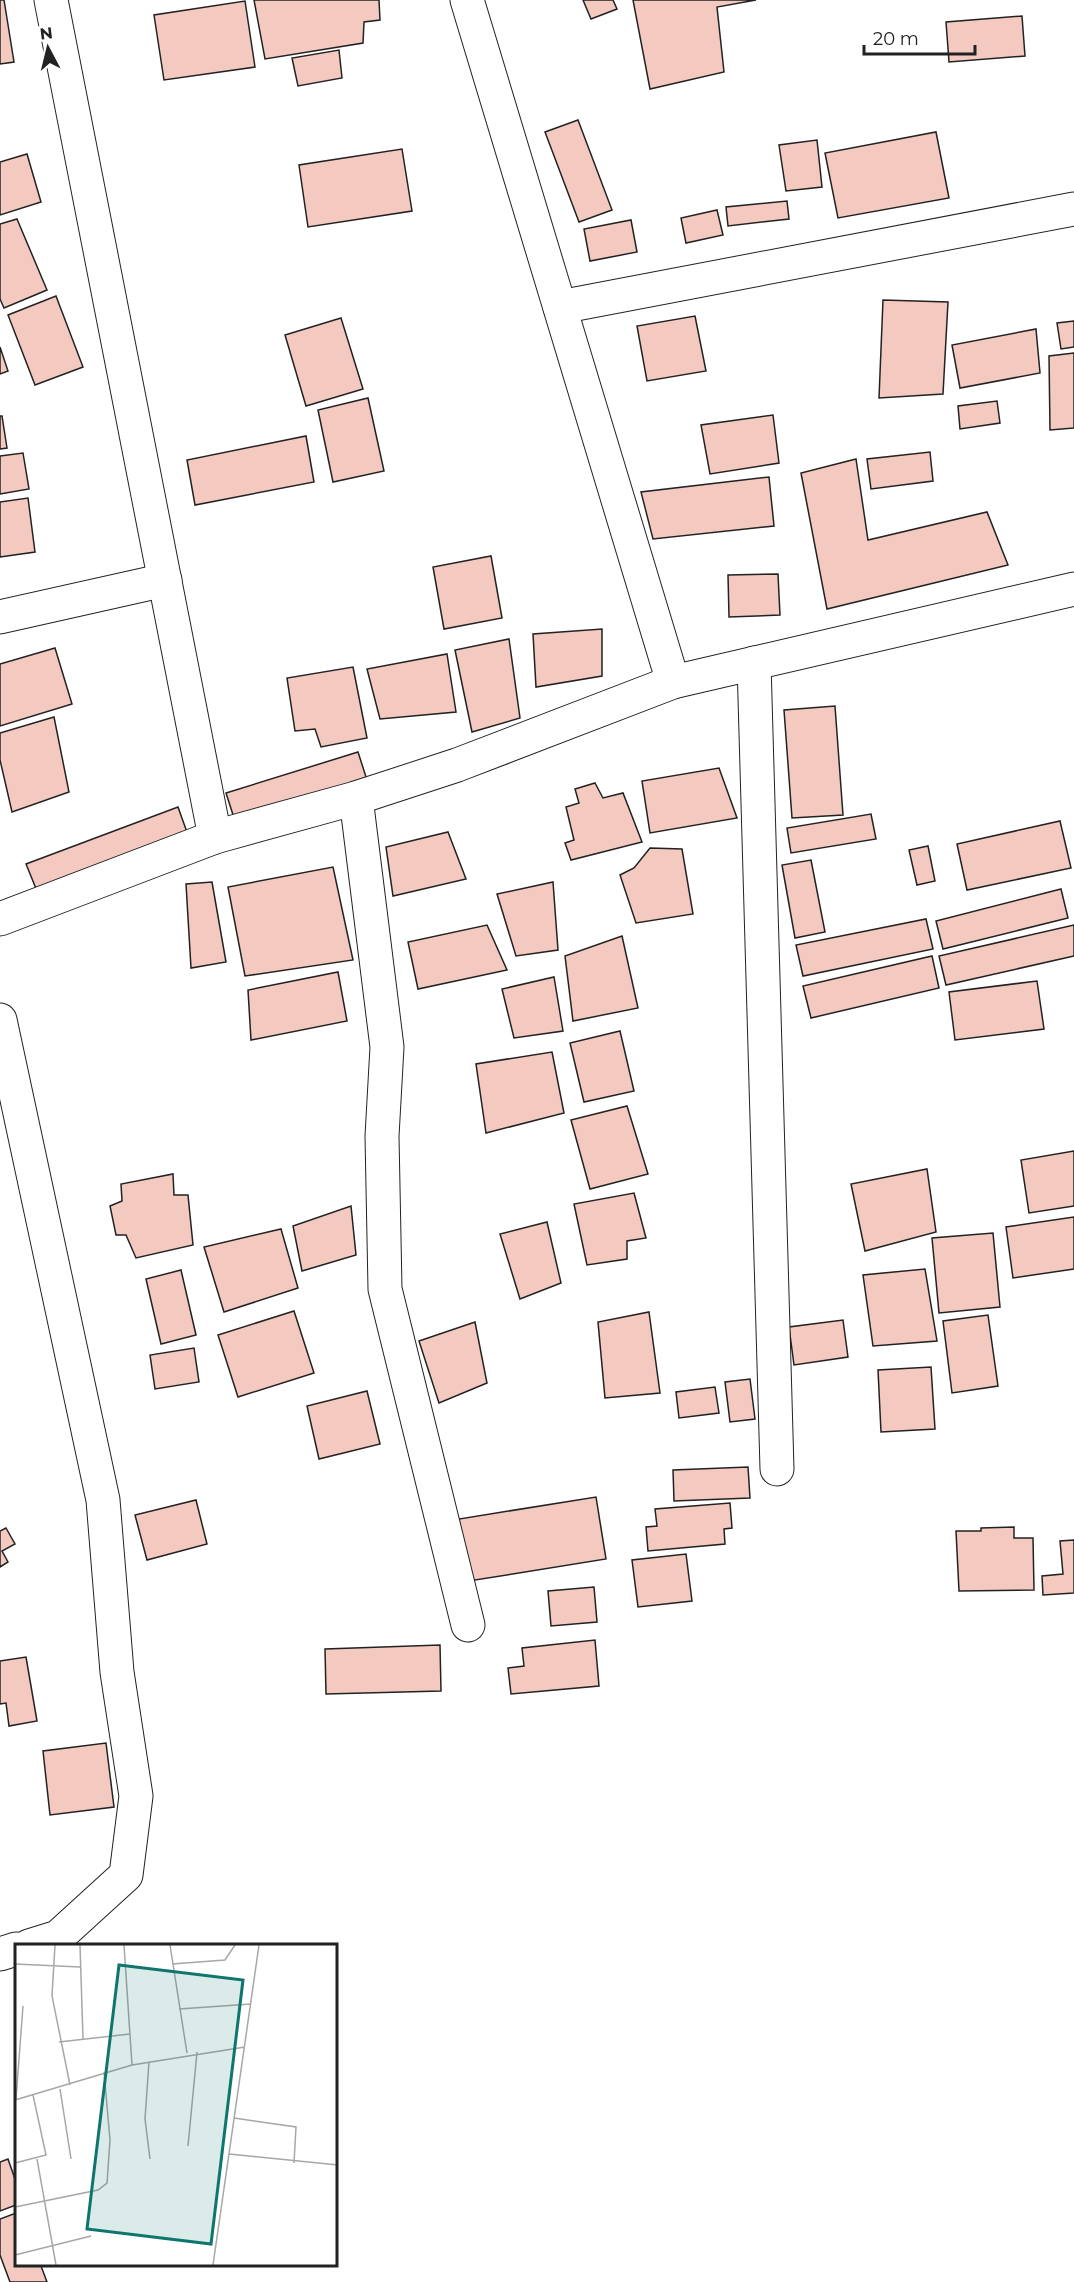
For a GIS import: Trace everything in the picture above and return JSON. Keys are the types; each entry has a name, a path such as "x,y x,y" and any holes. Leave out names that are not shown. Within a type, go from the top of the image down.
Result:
{"street":[{"path":"51,0 215,837"},
{"path":"467,0 673,682"},
{"path":"560,308 1074,209"},
{"path":"0,617 165,580"},
{"path":"0,919 215,837 356,798 457,765 673,682 1074,590"},
{"path":"754,663 777,1469"},
{"path":"356,798 387,1047 382,1136 385,1289 468,1624"},
{"path":"0,1020 103,1500 117,1672 136,1796 126,1875 58,1938 36,1944"},
{"path":"0,1954 15,1950"}],"building":[{"path":"0,0 4,0 14,62 0,64"},
{"path":"254,0 379,0 380,20 364,22 363,43 265,59"},
{"path":"583,0 613,0 617,9 591,19"},
{"path":"633,0 756,0 717,7 724,72 650,89"},
{"path":"245,1 255,67 164,80 154,15"},
{"path":"1022,16 1025,56 949,62 946,22"},
{"path":"339,50 342,78 298,86 292,58"},
{"path":"578,120 612,210 579,222 545,132"},
{"path":"936,132 949,198 838,218 825,153"},
{"path":"817,140 822,187 786,191 779,145"},
{"path":"402,149 412,211 308,227 299,165"},
{"path":"27,154 41,202 0,215 0,162"},
{"path":"787,201 789,219 728,226 726,207"},
{"path":"717,210 723,235 686,243 681,218"},
{"path":"17,219 47,290 4,308 0,299 0,224"},
{"path":"631,220 637,252 590,261 584,229"},
{"path":"56,296 83,367 35,385 8,315"},
{"path":"883,300 948,302 943,394 879,398"},
{"path":"695,316 706,371 647,381 637,326"},
{"path":"341,318 363,389 306,406 285,335"},
{"path":"1074,321 1074,347 1061,349 1057,323"},
{"path":"1036,329 1040,373 960,388 952,345"},
{"path":"0,347 8,371 0,374"},
{"path":"1074,353 1074,428 1050,430 1049,356"},
{"path":"368,398 384,471 333,482 318,410"},
{"path":"997,401 1000,423 960,429 958,406"},
{"path":"773,415 779,463 710,474 701,425"},
{"path":"0,416 2,416 7,448 0,449"},
{"path":"306,436 314,482 195,505 187,460"},
{"path":"930,452 933,481 871,489 867,459"},
{"path":"23,453 29,489 0,494 0,456"},
{"path":"856,459 868,540 987,512 1008,565 827,609 801,473"},
{"path":"769,477 774,526 653,539 641,492"},
{"path":"28,498 35,552 0,557 0,502"},
{"path":"491,556 502,618 444,629 433,567"},
{"path":"778,574 780,615 729,617 728,575"},
{"path":"602,629 602,676 536,687 533,634"},
{"path":"509,639 520,718 472,732 455,650"},
{"path":"55,648 72,704 0,726 0,664"},
{"path":"447,654 456,712 380,719 367,669"},
{"path":"353,667 367,738 321,747 315,729 295,731 287,678"},
{"path":"835,706 843,815 792,818 784,710"},
{"path":"54,717 69,792 12,812 0,760 0,733"},
{"path":"358,752 367,780 235,821 226,793"},
{"path":"719,768 737,818 650,833 642,781"},
{"path":"595,783 603,798 623,793 642,842 571,860 565,843 574,840 566,807 579,803 575,789"},
{"path":"178,807 188,835 37,891 26,864"},
{"path":"871,814 876,839 791,853 787,828"},
{"path":"1060,821 1071,868 967,890 957,844"},
{"path":"448,832 466,879 393,896 386,847"},
{"path":"928,846 935,881 917,885 909,850"},
{"path":"650,848 682,849 693,914 636,923 620,875 634,868"},
{"path":"811,860 825,932 795,938 782,865"},
{"path":"333,867 353,960 245,976 228,887"},
{"path":"212,882 226,962 191,968 186,884"},
{"path":"553,882 558,950 516,956 497,894"},
{"path":"1061,889 1068,918 943,949 936,921"},
{"path":"926,919 933,949 803,976 796,945"},
{"path":"487,925 507,970 418,989 408,942"},
{"path":"1074,925 1074,956 946,985 939,956"},
{"path":"622,936 638,1008 573,1021 565,956"},
{"path":"932,956 939,988 811,1018 803,986"},
{"path":"338,972 347,1021 251,1040 248,990"},
{"path":"554,977 563,1031 514,1038 502,989"},
{"path":"1037,981 1044,1029 955,1040 949,992"},
{"path":"620,1031 634,1091 584,1102 570,1043"},
{"path":"552,1052 564,1113 486,1133 476,1064"},
{"path":"627,1106 648,1174 590,1189 571,1120"},
{"path":"1074,1151 1074,1206 1029,1213 1021,1160"},
{"path":"927,1169 936,1232 865,1251 851,1184"},
{"path":"173,1174 174,1195 188,1195 193,1245 136,1258 126,1235 116,1235 110,1206 122,1201 121,1184"},
{"path":"634,1193 646,1238 627,1241 627,1259 587,1265 574,1204"},
{"path":"351,1206 356,1255 302,1271 293,1226"},
{"path":"1074,1217 1074,1269 1013,1278 1006,1227"},
{"path":"547,1222 561,1283 520,1299 500,1234"},
{"path":"281,1229 298,1288 224,1312 204,1247"},
{"path":"993,1233 1000,1307 939,1313 932,1238"},
{"path":"925,1269 937,1341 873,1346 863,1275"},
{"path":"181,1270 196,1335 161,1344 146,1279"},
{"path":"294,1311 314,1373 238,1397 218,1335"},
{"path":"649,1312 660,1393 605,1398 598,1322"},
{"path":"988,1315 998,1386 952,1393 943,1321"},
{"path":"843,1320 848,1357 794,1365 789,1327"},
{"path":"475,1322 487,1383 439,1403 419,1341"},
{"path":"194,1348 199,1382 155,1389 150,1355"},
{"path":"931,1367 935,1429 881,1432 878,1370"},
{"path":"750,1379 755,1419 730,1422 725,1382"},
{"path":"715,1387 719,1413 679,1418 676,1392"},
{"path":"367,1391 380,1444 319,1459 307,1406"},
{"path":"748,1467 750,1498 674,1501 673,1470"},
{"path":"596,1497 606,1559 469,1581 459,1519"},
{"path":"196,1500 207,1544 147,1560 135,1515"},
{"path":"730,1503 732,1528 724,1529 725,1544 648,1551 646,1527 657,1526 655,1509"},
{"path":"1014,1527 1014,1538 1033,1538 1034,1590 959,1591 956,1531"},
{"path":"6,1528 15,1544 2,1551 8,1562 0,1567 0,1531"},
{"path":"1074,1540 1074,1593 1043,1595 1042,1576 1063,1574 1060,1541"},
{"path":"686,1554 692,1601 638,1607 632,1560"},
{"path":"594,1587 597,1622 551,1626 548,1591"},
{"path":"595,1640 599,1686 511,1694 508,1668 524,1666 522,1648"},
{"path":"440,1645 441,1691 326,1694 325,1649"},
{"path":"26,1657 37,1721 9,1726 6,1703 0,1704 0,1661"},
{"path":"106,1743 114,1807 50,1815 43,1751"},
{"path":"8,2159 15,2179 15,2205 0,2211 0,2162"},
{"path":"15,2213 15,2267 41,2267 47,2282 10,2282 0,2255 0,2219"}]}
